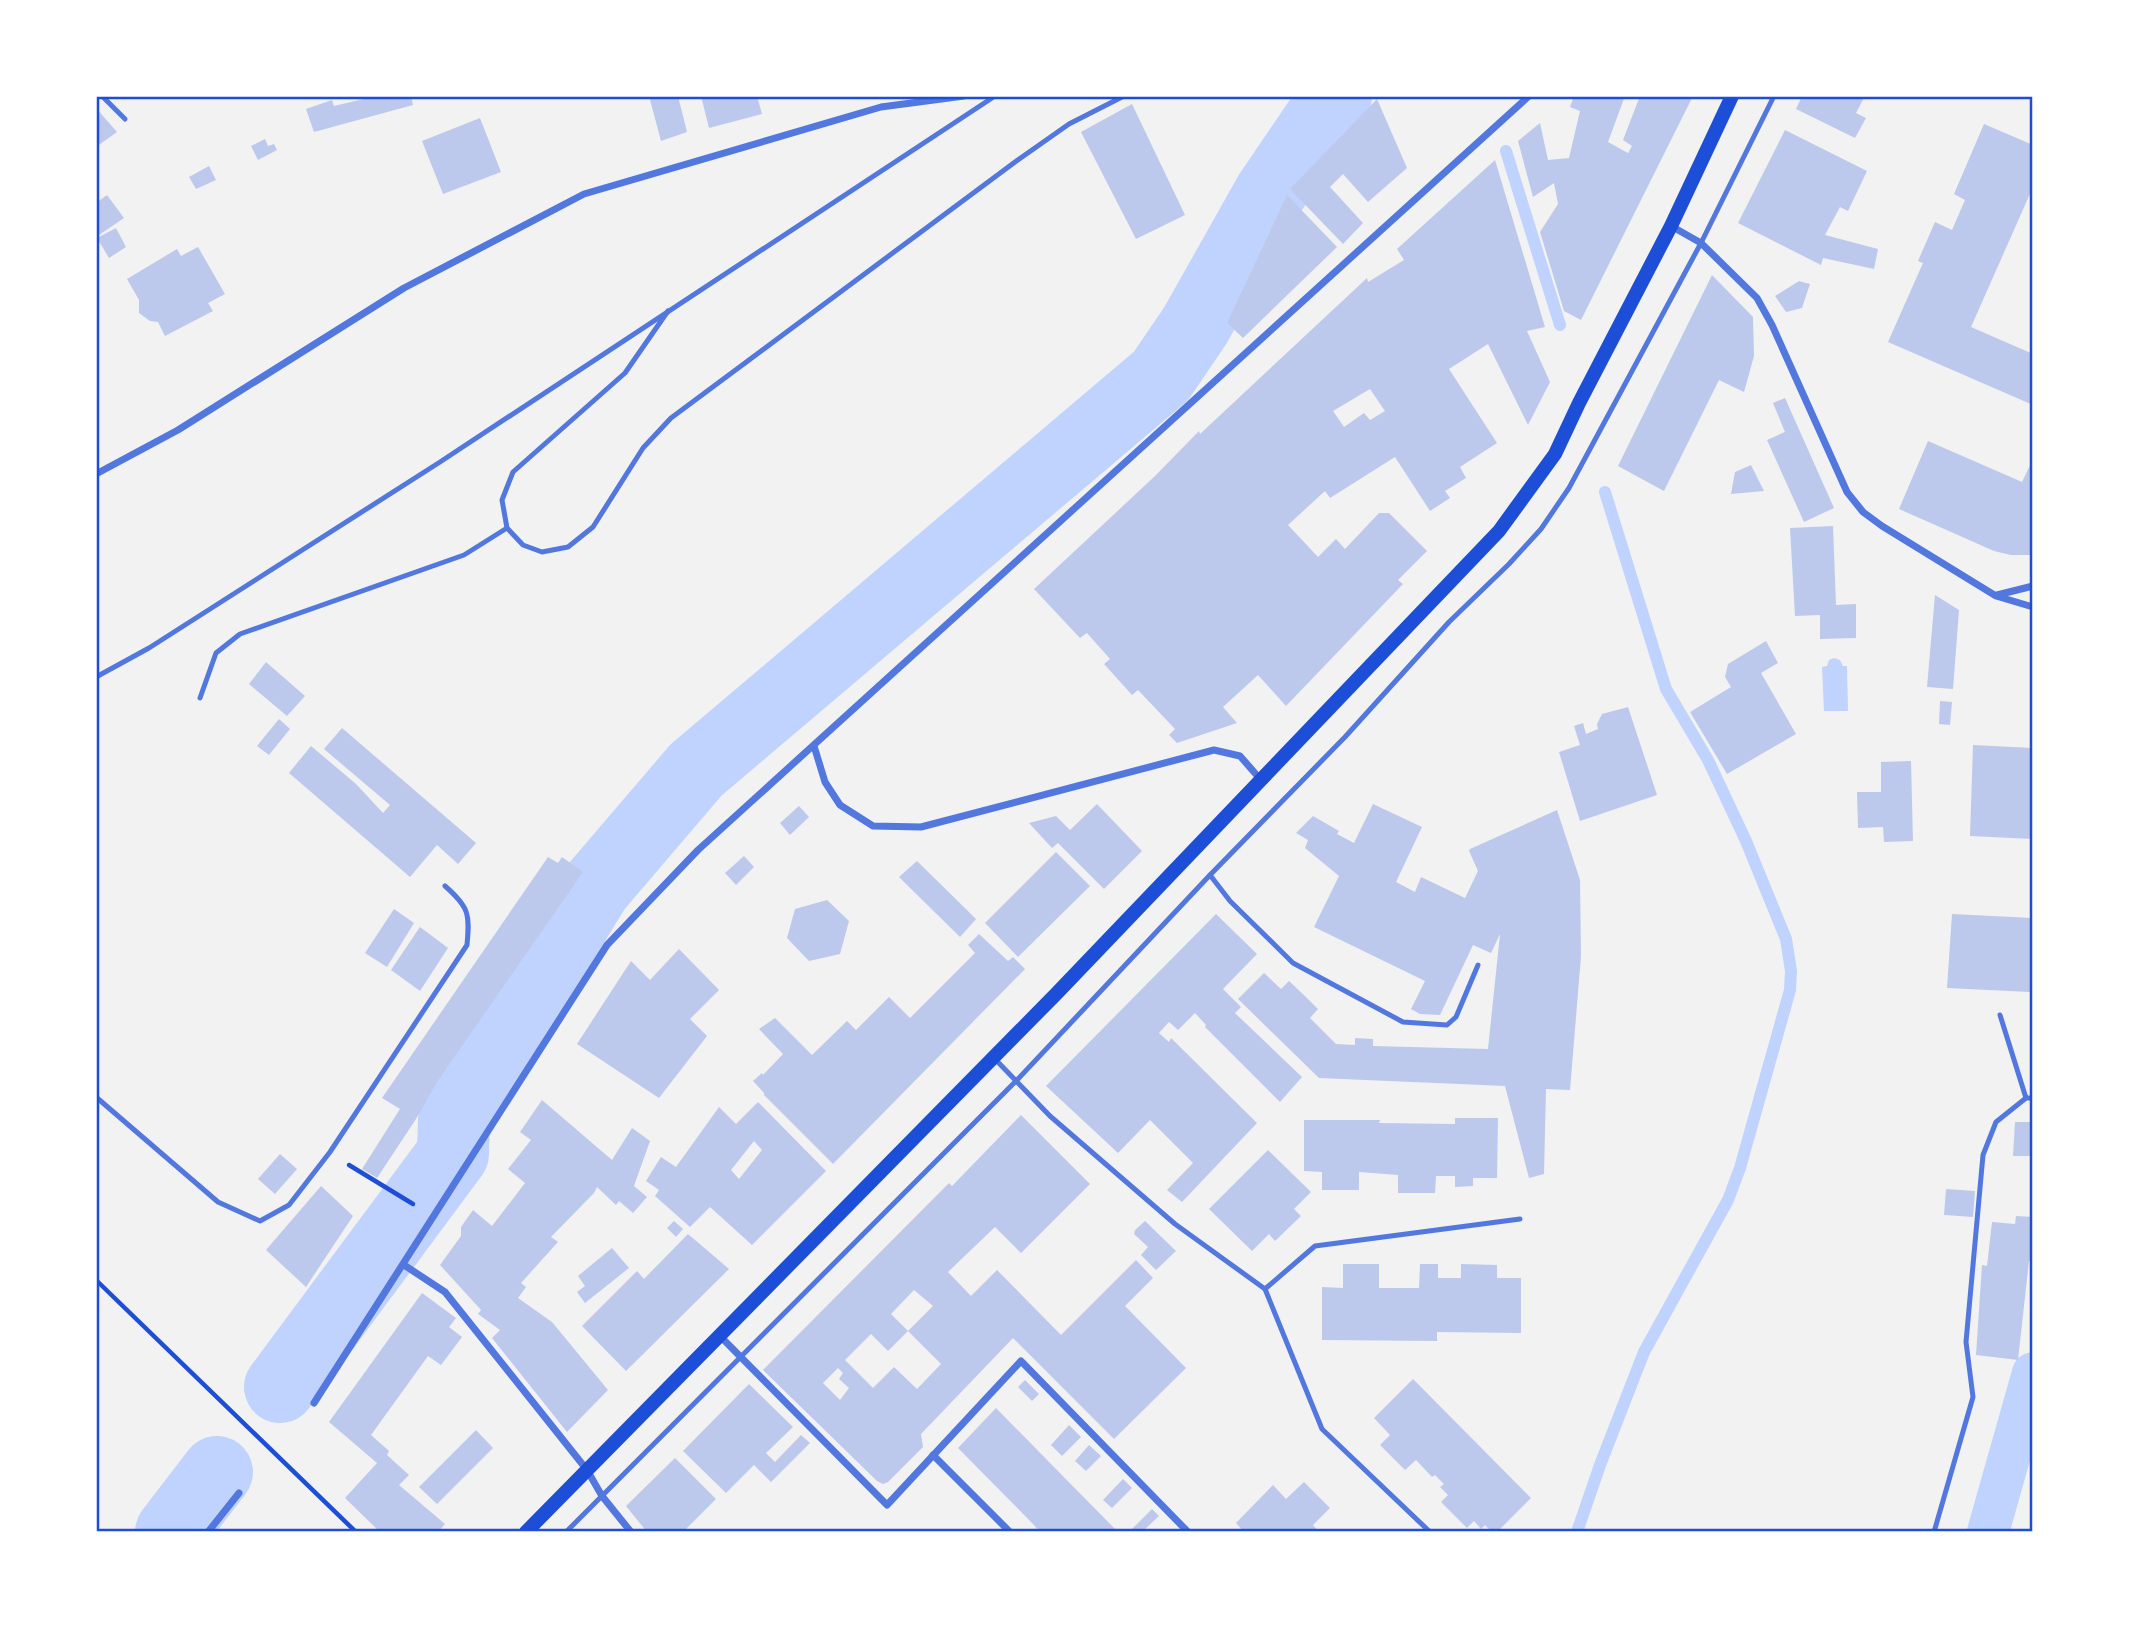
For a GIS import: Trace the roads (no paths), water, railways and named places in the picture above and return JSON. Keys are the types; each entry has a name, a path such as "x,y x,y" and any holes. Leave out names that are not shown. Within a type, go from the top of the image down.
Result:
{"main road":[{"path":"526,1532 994,1058 1262,780 1507,520 1555,454 1578,403 1671,226 1732,96"}],"street":[{"path":"96,474 178,430 404,288 584,194 881,107 964,96"},
{"path":"314,1403 607,945 698,850 1529,96"},
{"path":"1671,226 1701,243 1757,298 1772,325 1847,492 1863,512 1996,596 2033,607"},
{"path":"1996,596 2033,586"},
{"path":"814,746 825,782 840,805 873,826 921,827 1214,750 1240,756 1262,780"},
{"path":"404,1265 445,1292 587,1470 602,1496 631,1532"},
{"path":"720,1336 887,1505 1021,1361 1188,1532"},
{"path":"933,1455 1010,1532"},
{"path":"208,1532 239,1493"}],"lane":[{"path":"102,96 125,119"},
{"path":"96,677 149,648 440,462 995,96"},
{"path":"668,311 625,373 513,472 502,500 507,528 523,545 542,552 568,547 593,527 643,448 671,418 1026,154 1069,124 1124,96"},
{"path":"566,1532 1017,1080 1541,528 1569,488 1701,243 1774,96"},
{"path":"200,698 216,653 240,634 464,555 507,528"},
{"path":"1210,875 1230,901 1293,963 1403,1022 1447,1026 1456,1017 1478,965"},
{"path":"96,1097 218,1202 260,1222 289,1205 330,1152 467,945 469,916 460,899 445,886"},
{"path":"1934,1532 1973,1397 1966,1342 1983,1155 1996,1122 2029,1098 2000,1015"},
{"path":"994,1058 1050,1116 1175,1224 1265,1289 1322,1429 1430,1532"},
{"path":"1265,1289 1315,1246 1520,1219"}],"water":[{"path":"1834,658 1847,666 1848,711 1824,711 1822,667 1827,666 1829,660"}],"waterway":[{"path":"280,1387 453,1154 454,1119 596,887 696,770 1161,376 1195,326 1270,193 1336,96"},
{"path":"1506,151 1560,325"},
{"path":"1577,1532 1644,1352 1728,1200 1740,1168 1790,990 1791,971 1786,939 1746,841 1708,760 1666,689 1605,492"},
{"path":"1988,1532 2033,1373"},
{"path":"171,1532 217,1472"}]}
